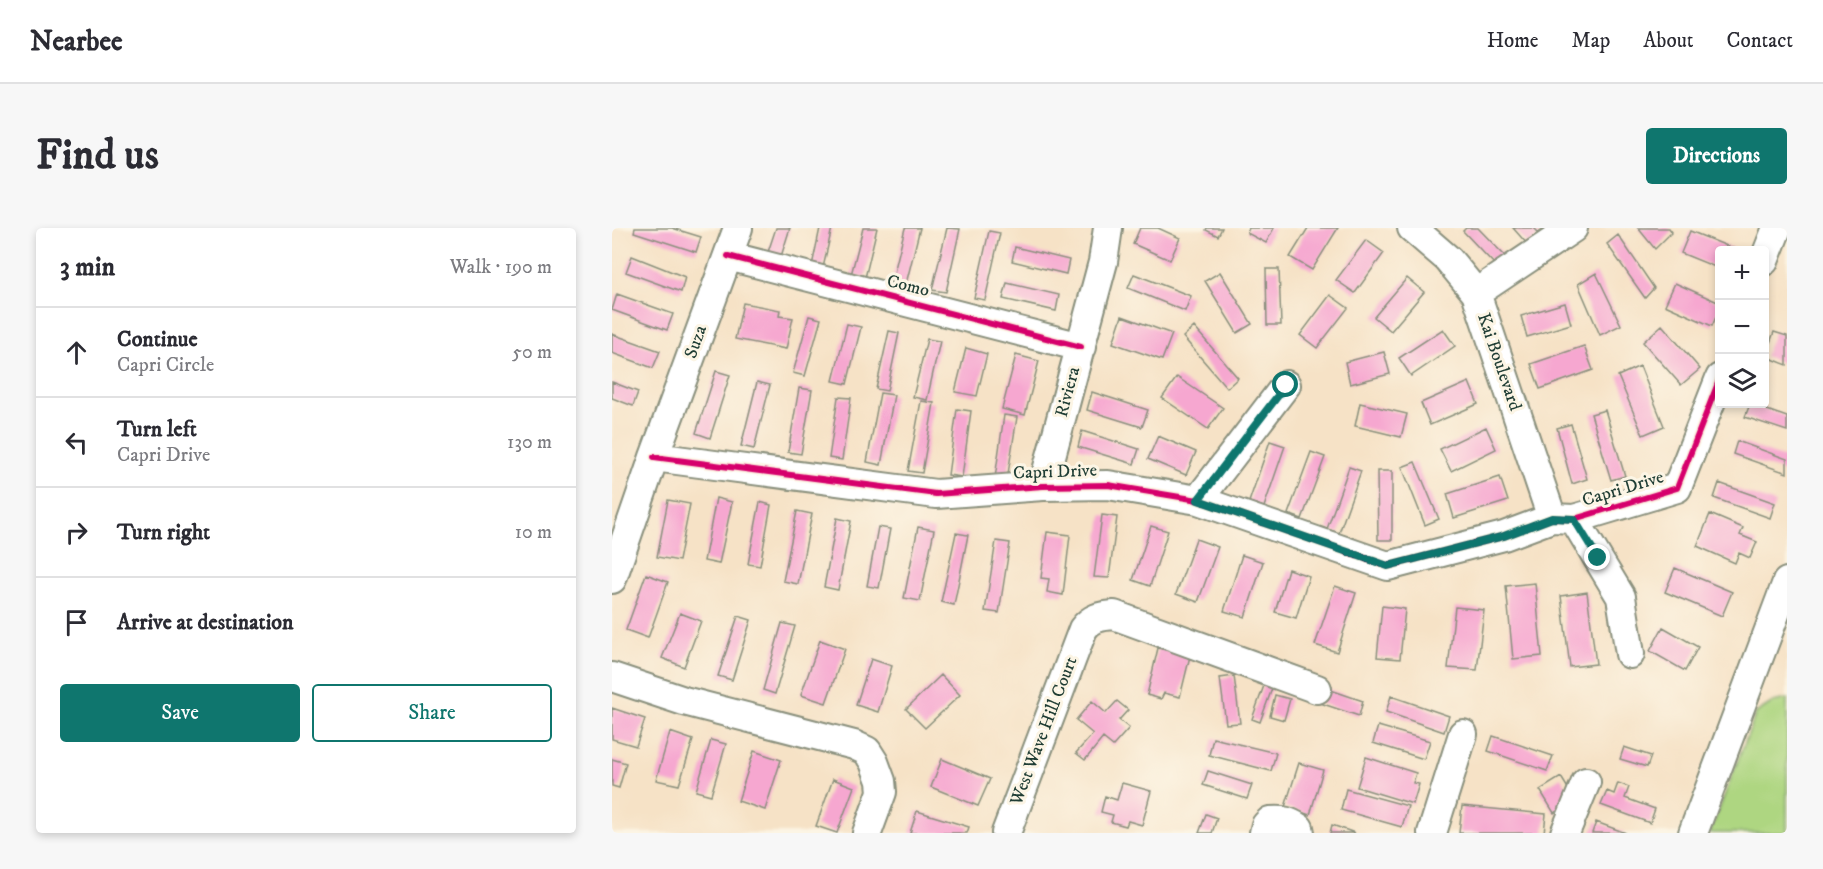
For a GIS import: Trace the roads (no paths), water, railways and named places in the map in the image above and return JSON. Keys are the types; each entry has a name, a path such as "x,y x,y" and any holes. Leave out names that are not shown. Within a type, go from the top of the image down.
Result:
{"street":[{"name":"Suza","path":"612,579 738,228"},
{"name":"Riviera","path":"1043,486 1103,262 1108,228"},
{"name":"Kai Boulevard","path":"1412,228 1448,259 1476,293 1563,518 1621,597 1630,654"},
{"path":"1476,293 1573,228"},
{"path":"1769,248 1777,228"},
{"name":"Como","path":"728,255 1081,346"},
{"path":"1198,500 1286,385"},
{"name":"Capri Drive","path":"654,457 936,494 1043,486 1108,485 1198,500 1388,566 1677,488 1715,388"},
{"path":"1693,833 1787,582"},
{"name":"West Wave Hill Court","path":"1006,833 1083,629 1089,621 1100,616 1114,615 1317,689"},
{"path":"612,677 684,701 854,745 867,751 885,764 882,792 867,833"},
{"path":"1432,833 1463,734"},
{"path":"1565,833 1586,782"},
{"path":"1264,833 1270,821 1279,820 1289,821 1299,828 1300,833"}]}
